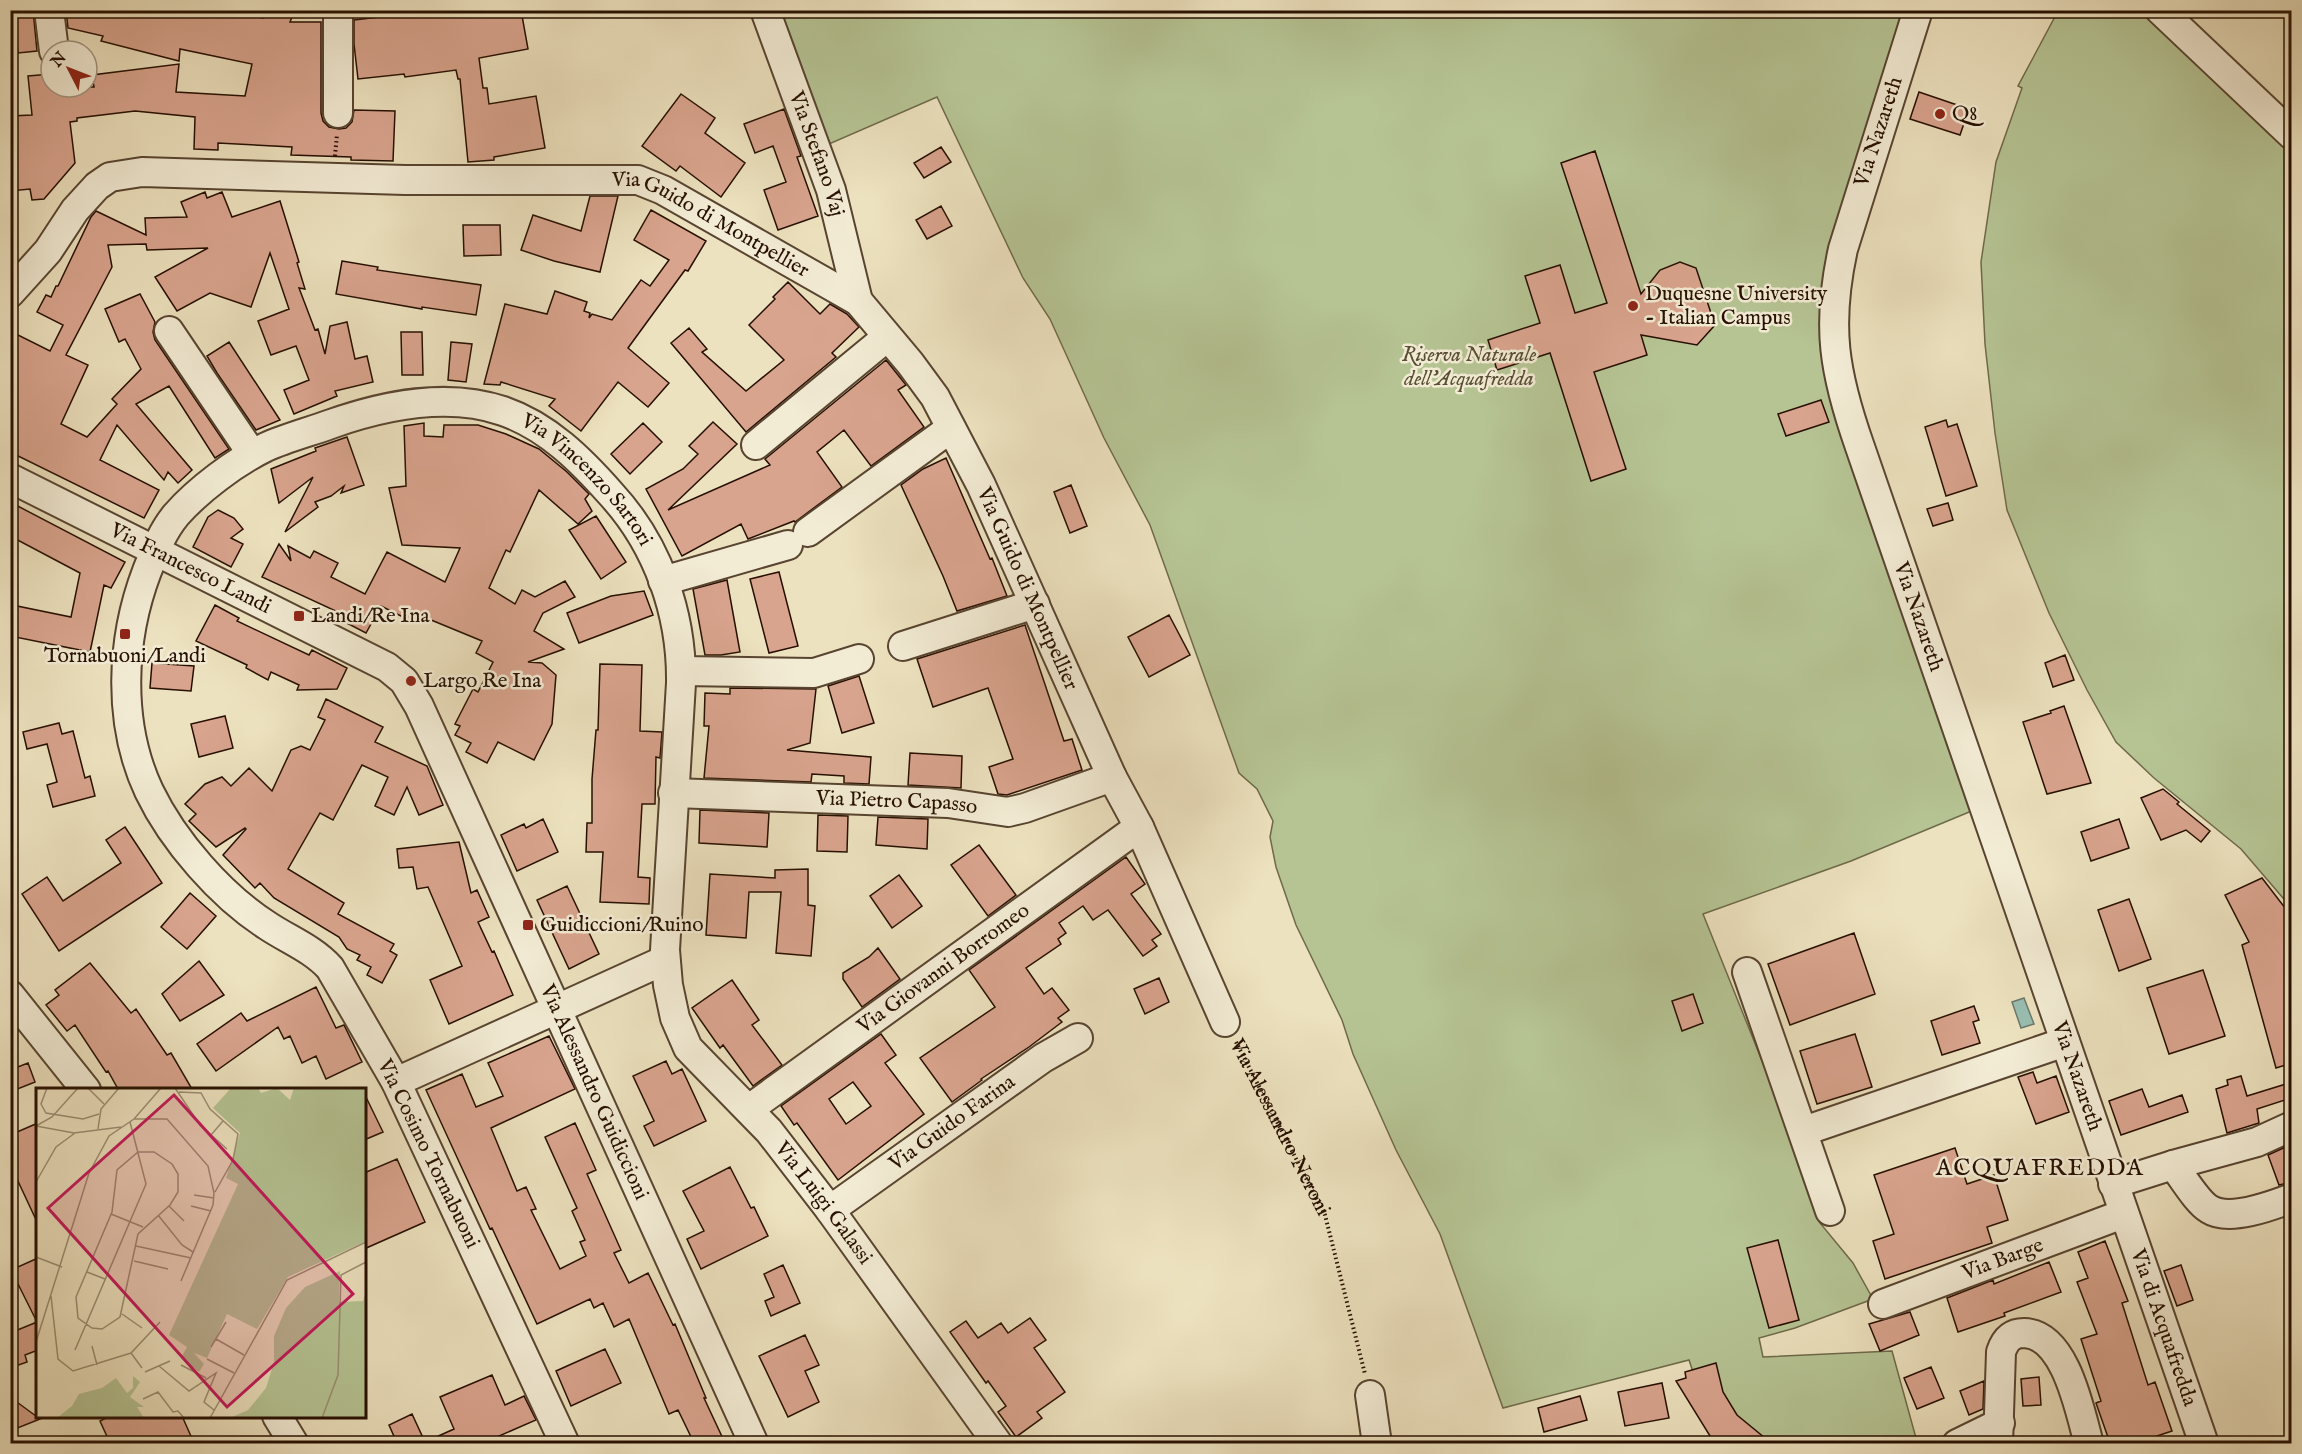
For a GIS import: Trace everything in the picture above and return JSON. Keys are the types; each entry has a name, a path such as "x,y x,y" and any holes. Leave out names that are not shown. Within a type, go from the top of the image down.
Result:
{"street":[{"path":"49,10 53,39"},
{"path":"338,10 338,114"},
{"name":"Via Stefano Vaj","path":"765,10 831,190 858,301"},
{"name":"Via Nazareth","path":"1918,10 1843,249 1836,280 1833,319 1835,359 1854,432 2123,1214"},
{"path":"2160,10 2292,135"},
{"name":"Via Guido di Montpellier","path":"10,293 48,251 84,199 110,177 142,172 334,178 645,182 858,301 925,383 981,485 1112,777 1139,827"},
{"path":"169,331 252,454"},
{"path":"756,445 887,337"},
{"name":"Via Vincenzo Sartori","path":"155,550 168,527 186,505 252,454 342,420 397,406 456,403 494,409 537,427 575,456 593,473 643,535 663,581 675,619 681,671 665,960"},
{"path":"663,581 798,538 951,428"},
{"name":"Via Francesco Landi","path":"10,478 394,671 407,684 434,740"},
{"name":"Via Cosimo Tornabuoni","path":"155,550 133,614 127,669 130,720 138,761 149,790 182,843 217,883 266,925 311,951 330,968 396,1082 565,1443"},
{"path":"903,646 1035,604"},
{"path":"681,671 814,673 859,659"},
{"name":"Via Alessandro Guidiccioni","path":"434,740 754,1443"},
{"name":"Via Pietro Capasso","path":"673,793 953,804 1008,812 1112,777"},
{"name":"Via Alessandro Neroni","path":"1139,827 1225,1022"},
{"name":"Via Giovanni Borromeo","path":"749,1108 1139,827"},
{"path":"396,1082 665,960"},
{"name":"Via Luigi Galassi","path":"665,960 675,1018 688,1048 769,1131 830,1210 999,1443"},
{"path":"1747,972 1830,1211"},
{"path":"10,994 85,1088"},
{"name":"Via Guido Farina","path":"830,1210 1043,1058 1078,1038"},
{"path":"1804,1131 2065,1042"},
{"path":"2113,1184 2257,1142 2292,1126"},
{"path":"2173,1165 2208,1209 2219,1213 2234,1214 2266,1208 2292,1198"},
{"name":"Via Barge","path":"1883,1304 2123,1214"},
{"name":"Via di Acquafredda","path":"2123,1214 2204,1443"},
{"path":"1957,1443 1999,1433 2002,1346 2013,1335 2032,1334 2045,1341 2058,1356 2074,1391 2090,1443"},
{"path":"1370,1395 1377,1443"},
{"path":"278,1418 294,1443"}],"path":[{"path":"334,178 338,114"},
{"name":"Via Alessandro Neroni","path":"1225,1022 1325,1215 1370,1395"}],"green space":[{"name":"Riserva Naturale dell'Acquafredda","path":"773,11 1913,11 1824,274 1974,810 1851,861 1703,914 1787,1123 1820,1223 1853,1263 1873,1299 1795,1328 1759,1338 1763,1357 1892,1351 1916,1438 1903,1444 1717,1443 1689,1360 1503,1408 1440,1234 1396,1150 1353,1054 1342,1020 1296,925 1276,867 1270,837 1273,821 1257,789 1239,773 1150,525 1104,438 1050,319 1023,278 937,97 829,144"},
{"path":"2058,11 2147,11 2291,118 2291,912 2283,898 2241,849 2154,778 2116,742 2049,613 2007,510 1985,344 1981,262 1996,162 2022,88 2018,86"}],"water":[{"path":"2024,998 2034,1024 2021,1028 2012,1002"}],"building":[{"path":"13,10 33,10 37,51 18,53"},
{"path":"66,10 231,10 263,18 265,11 292,17 290,22 321,22 321,113 323,121 329,127 339,129 346,128 352,122 354,110 395,111 393,161 291,155 292,147 218,143 218,150 194,149 195,117 135,111 77,118 77,121 70,122 75,163 44,199 32,200 30,189 10,191 10,116 32,115 28,76 39,75 39,99 99,99 99,74 179,64 176,92 245,96 252,64 180,49 179,61 101,41 103,36 68,28"},
{"path":"438,10 521,10 528,49 479,58 483,88 487,88 489,104 536,96 545,148 494,157 494,160 468,162 460,79 458,79 456,70 405,77 404,74 358,79 354,20"},
{"name":"Q8","path":"1919,92 1969,109 1960,135 1910,119"},
{"path":"681,94 715,118 705,133 745,163 721,197 680,166 676,171 642,146"},
{"path":"784,109 801,156 797,157 818,216 778,230 764,190 786,182 773,146 755,153 744,124"},
{"path":"941,147 951,162 924,178 914,163"},
{"path":"1595,151 1641,294 1660,270 1680,262 1696,268 1715,325 1697,345 1641,335 1647,355 1594,372 1626,469 1591,481 1550,353 1497,370 1488,340 1540,323 1525,276 1560,265 1575,313 1607,303 1561,163"},
{"path":"205,192 207,198 222,192 232,217 280,201 305,289 299,288 315,330 318,329 325,354 330,326 347,322 355,359 367,356 373,382 335,391 337,396 294,414 284,390 309,380 296,346 271,355 258,321 289,309 270,253 251,307 210,293 177,311 155,277 208,248 147,250 146,244 108,245 112,267 66,355 88,365 61,424 87,437 117,404 112,399 141,369 125,339 119,342 105,309 140,294 155,322 153,332 155,340 229,449 215,458 169,386 136,404 192,470 178,483 168,472 164,480 117,425 100,460 159,490 144,518 10,452 10,331 50,351 63,325 37,312 46,295 51,297 58,286 96,211 146,235 145,218 187,217 181,202"},
{"path":"590,196 618,196 600,272 521,250 533,215 581,231"},
{"path":"941,206 952,226 927,239 916,220"},
{"path":"651,210 706,241 688,271 685,270 628,348 669,383 648,407 618,382 581,431 549,406 555,399 501,382 500,385 484,384 505,304 547,314 555,291 587,302 584,311 590,313 589,318 592,314 612,320 641,280 650,286 669,260 634,240"},
{"path":"463,225 500,225 501,255 464,256"},
{"path":"342,261 378,267 377,270 481,285 476,315 422,307 422,309 336,294"},
{"path":"788,282 820,314 830,304 847,314 859,327 832,353 836,357 746,432 671,343 689,328 707,349 702,352 746,391 784,360 749,325"},
{"path":"401,332 422,332 423,375 402,375"},
{"path":"229,342 280,420 256,430 217,373 207,356"},
{"path":"451,342 472,344 466,382 448,380"},
{"path":"886,360 906,385 898,390 924,427 871,466 844,430 817,452 842,487 795,522 748,539 741,524 682,556 646,489 683,469 698,454 689,446 713,422 737,444 668,510 770,465 765,459"},
{"path":"1821,400 1829,422 1786,436 1778,414"},
{"path":"1946,420 1948,427 1957,424 1977,486 1946,496 1925,427"},
{"path":"424,423 424,436 443,437 444,425 478,425 506,434 539,449 589,494 585,499 592,511 578,524 539,490 510,552 506,550 489,588 515,604 522,590 535,597 565,581 575,597 543,613 534,631 564,649 528,662 542,663 556,675 552,724 534,760 498,742 487,763 466,752 471,743 455,735 460,726 455,724 473,689 478,692 493,662 476,653 482,641 419,615 415,623 381,606 366,633 335,617 338,612 262,577 279,544 291,561 288,546 310,558 314,551 338,563 331,577 365,594 387,552 445,582 460,548 402,545 389,488 406,486 404,426"},
{"path":"643,423 662,442 630,474 611,454"},
{"path":"347,437 364,485 341,493 344,486 331,496 315,502 318,507 285,532 313,477 279,503 271,469 316,451 315,448"},
{"path":"946,458 1007,596 957,611 901,485 923,469"},
{"path":"1071,485 1087,526 1070,533 1054,492"},
{"path":"10,502 125,562 111,588 104,585 90,652 10,636 12,605 71,617 80,573 10,536"},
{"path":"1948,503 1953,520 1933,526 1927,509"},
{"path":"218,510 234,518 243,529 231,538 243,544 231,567 193,547 208,517"},
{"path":"596,516 626,562 601,579 569,530"},
{"path":"779,572 798,646 769,653 750,579"},
{"path":"727,580 740,652 705,655 693,589"},
{"path":"644,591 653,615 579,643 567,613 611,596"},
{"path":"215,605 239,618 237,621 309,655 312,650 347,668 337,689 297,690 299,685 271,672 268,680 246,668 247,665 196,641"},
{"path":"1169,615 1190,655 1149,677 1128,637"},
{"path":"1025,625 1064,741 1072,739 1082,770 1007,795 998,794 989,767 1013,759 988,688 933,707 917,659"},
{"path":"2065,655 2074,680 2053,687 2045,663"},
{"path":"152,663 194,666 191,691 150,688"},
{"path":"600,664 642,665 640,731 662,732 660,758 656,757 655,804 642,804 638,877 650,878 649,904 600,902 603,852 586,852 587,823 592,823 592,779 596,730 598,730"},
{"path":"859,676 874,723 842,733 828,686"},
{"path":"730,688 816,689 810,743 787,750 871,757 869,784 844,783 844,776 812,774 811,782 704,778 709,726 704,726 705,693 730,694"},
{"path":"326,699 383,727 375,742 427,766 443,805 419,815 407,787 394,815 375,806 388,777 362,765 333,820 320,813 288,869 344,903 338,914 394,944 390,951 397,955 382,983 367,975 371,967 357,960 360,955 347,949 339,937 274,898 260,883 255,888 223,855 245,828 216,847 189,821 196,814 185,804 205,784 222,777 231,786 249,768 272,791 291,750 301,746 310,750 325,720 318,717"},
{"path":"2064,706 2091,783 2047,794 2023,722"},
{"path":"225,716 233,748 199,757 191,724"},
{"path":"59,723 62,734 73,731 85,778 90,776 95,796 53,807 47,785 57,782 47,744 27,749 23,732"},
{"path":"910,753 962,756 961,788 908,785"},
{"path":"2163,789 2179,802 2177,804 2210,831 2201,842 2186,830 2161,840 2141,798"},
{"path":"700,810 769,813 767,847 699,843"},
{"path":"818,815 848,816 847,852 817,851"},
{"path":"878,817 928,819 927,849 876,845"},
{"path":"543,819 558,852 517,871 501,835 524,824 526,828"},
{"path":"2119,819 2129,848 2091,861 2081,832"},
{"path":"125,827 162,883 59,951 22,894 47,877 63,901 121,863 106,840"},
{"path":"459,842 471,893 477,890 489,917 478,922 492,952 494,951 513,995 449,1024 430,980 462,966 428,887 417,889 413,867 399,868 397,849"},
{"path":"979,845 1016,895 988,916 951,865"},
{"path":"1126,857 1145,884 1131,894 1161,934 1152,940 1157,946 1143,956 1108,910 1093,920 1083,906 1059,923 1066,933 1058,939 1061,944 1026,968 1044,994 1052,988 1069,1010 1058,1018 1062,1022 952,1102 920,1058 995,1007 969,970"},
{"path":"808,869 808,905 815,906 811,956 776,953 781,892 749,892 746,938 706,935 710,874 775,878 775,870"},
{"path":"899,875 922,906 892,928 870,896"},
{"path":"2262,878 2292,917 2292,1063 2276,1068 2242,945 2249,942 2225,895"},
{"path":"567,886 599,954 569,969 537,900"},
{"path":"190,893 216,916 187,949 161,927"},
{"path":"2129,899 2151,959 2119,971 2098,910"},
{"path":"1854,933 1875,994 1790,1025 1768,964"},
{"path":"878,948 900,979 862,1007 843,979 843,973 869,957"},
{"path":"199,961 224,995 180,1021 162,994"},
{"path":"90,963 131,1013 136,1009 167,1055 171,1053 191,1088 117,1088 75,1025 67,1031 46,1005 59,995 55,990"},
{"path":"2203,970 2225,1036 2169,1054 2147,988"},
{"path":"1159,978 1169,1002 1145,1014 1134,989"},
{"path":"732,980 759,1020 752,1025 782,1065 753,1086 723,1045 720,1048 692,1008"},
{"path":"316,987 336,1028 344,1025 362,1062 326,1079 316,1056 302,1063 290,1036 284,1039 278,1027 216,1071 197,1044 241,1013 247,1021"},
{"path":"1693,994 1703,1023 1682,1031 1672,1001"},
{"path":"1974,1006 1979,1020 1973,1022 1980,1043 1942,1055 1931,1021"},
{"path":"881,1034 896,1055 885,1063 924,1114 838,1180 797,1123 794,1125 781,1106","holes":["853,1082 871,1106 846,1124 829,1099"]},
{"path":"1855,1034 1872,1087 1817,1104 1800,1051"},
{"path":"549,1036 575,1089 491,1128 517,1191 526,1187 536,1209 531,1210 560,1269 586,1256 580,1242 585,1240 572,1211 577,1208 545,1137 575,1123 596,1170 587,1174 621,1250 614,1253 629,1283 648,1273 673,1325 675,1324 706,1398 704,1398 725,1443 694,1443 678,1410 669,1414 629,1319 614,1327 603,1303 594,1308 590,1299 537,1324 426,1090 462,1074 476,1107 503,1096 488,1063"},
{"path":"666,1061 672,1074 682,1069 706,1121 654,1146 644,1126 654,1121 633,1076"},
{"path":"28,1063 35,1082 10,1092 10,1070"},
{"path":"2033,1072 2037,1083 2056,1076 2069,1112 2036,1124 2018,1077"},
{"path":"2241,1076 2247,1096 2286,1084 2291,1098 2257,1109 2259,1123 2227,1133 2216,1089 2228,1085 2227,1080"},
{"path":"2142,1089 2149,1107 2182,1095 2188,1112 2121,1135 2109,1101"},
{"path":"366,1097 383,1132 366,1139"},
{"path":"36,1124 36,1220 10,1164 10,1135"},
{"path":"2292,1144 2292,1182 2279,1185 2268,1155"},
{"path":"1955,1148 1967,1184 1994,1175 2008,1220 1987,1227 1992,1243 1885,1279 1873,1241 1894,1234 1874,1175"},
{"path":"397,1159 425,1222 366,1248 366,1172"},
{"path":"730,1167 768,1236 701,1269 687,1239 704,1231 683,1191"},
{"path":"1778,1240 1799,1320 1769,1328 1747,1248"},
{"path":"2105,1241 2128,1301 2122,1303 2148,1385 2155,1382 2172,1431 2136,1443 2110,1443 2096,1403 2101,1401 2081,1339 2097,1334 2077,1282 2088,1278 2078,1252"},
{"path":"36,1259 36,1320 11,1270"},
{"path":"2049,1262 2061,1292 2004,1313 2005,1316 1958,1332 1947,1298 1993,1280 1994,1284"},
{"path":"783,1265 800,1303 771,1316 765,1301 774,1297 764,1274"},
{"path":"2181,1265 2193,1300 2177,1306 2164,1271"},
{"path":"1910,1312 1919,1335 1880,1351 1869,1324"},
{"path":"1030,1318 1046,1340 1034,1348 1065,1392 1037,1412 1042,1418 1016,1437 998,1412 1006,1406 988,1381 986,1383 950,1332 966,1321 978,1338 1001,1323 1008,1333"},
{"path":"10,1321 15,1331 36,1322 36,1351 25,1355 27,1362 10,1368"},
{"path":"805,1335 819,1365 805,1371 819,1402 788,1417 759,1356"},
{"path":"605,1349 621,1383 571,1406 556,1371"},
{"path":"1716,1363 1723,1392 1737,1415 1771,1443 1719,1443 1710,1436 1676,1381 1686,1378 1685,1372"},
{"path":"1931,1367 1944,1398 1917,1409 1904,1378"},
{"path":"492,1375 505,1405 524,1396 536,1420 483,1443 397,1443 389,1425 412,1414 425,1442 454,1429 440,1397"},
{"path":"2039,1377 2041,1405 2023,1406 2021,1379"},
{"path":"1984,1381 1983,1409 1969,1415 1960,1391"},
{"path":"1662,1383 1669,1418 1625,1426 1618,1392"},
{"path":"1580,1396 1587,1420 1544,1432 1538,1408"},
{"path":"10,1397 40,1419 10,1431"},
{"path":"106,1418 183,1418 194,1443 110,1443 100,1421"}],"place":[{"name":"Q8","path":"1940,114"},
{"name":"Duquesne University - Italian Campus","path":"1633,306"},
{"name":"Landi/Re Ina","path":"299,616"},
{"name":"Tornabuoni/Landi","path":"125,634"},
{"name":"Largo Re Ina","path":"411,681"},
{"name":"Guidiccioni/Ruino","path":"528,925"}],"district":[{"name":"ACQUAFREDDA","path":"2040,1168"}]}
